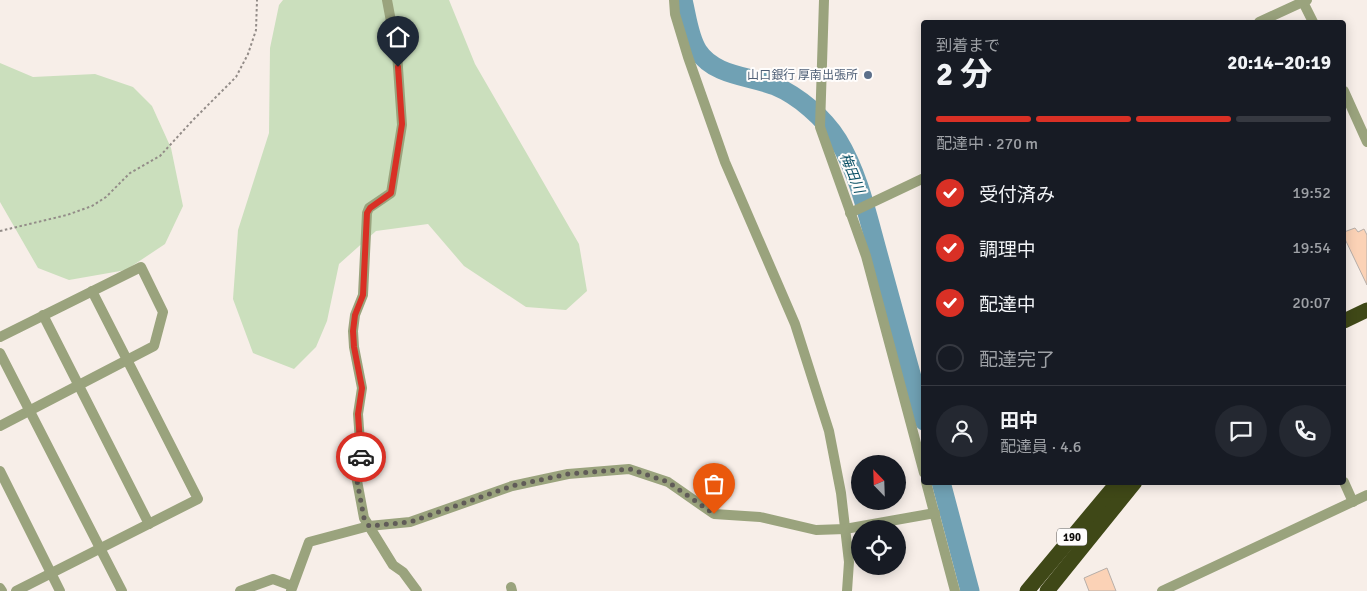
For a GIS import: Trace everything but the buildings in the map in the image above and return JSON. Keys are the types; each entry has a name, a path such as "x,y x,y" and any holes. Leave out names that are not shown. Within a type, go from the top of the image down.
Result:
{"highway":[{"path":"1346,310 1367,300"},
{"path":"1346,320 1367,310"},
{"name":"190","path":"1027,591 1115,485"},
{"name":"190","path":"1047,591 1133,485"}],"street":[{"path":"387,0 397,53 402,124 391,193 370,208 367,213 363,295 355,315 353,331 354,347 362,388 358,414 361,456 355,470 364,518 392,565 403,572 416,591"},
{"path":"674,0 675,14 688,57 725,162 794,324 829,431 846,529 849,562 847,591"},
{"path":"824,0 820,127 866,256 921,463"},
{"path":"1263,20 1304,1 1312,20"},
{"path":"1346,95 1367,142"},
{"path":"850,213 921,179"},
{"path":"0,337 141,267 164,312 154,346 0,426"},
{"path":"16,591 198,499 92,291"},
{"path":"43,315 149,524"},
{"path":"0,352 122,591"},
{"path":"240,591 273,579 291,588 309,542 369,526 410,522 512,486 568,474 630,469 668,482 714,514 760,517 816,530 846,529 935,513"},
{"path":"0,471 60,591"},
{"path":"927,485 955,591"},
{"path":"1345,485 1353,502"},
{"path":"1162,591 1367,495"}],"path":[{"path":"0,230 67,215 92,206 106,197 130,174 160,156 236,77 248,54 256,30 257,0"}],"green space":[{"path":"283,0 449,0 475,64 579,244 587,291 566,310 526,307 464,266 428,224 376,231 339,264 327,321 316,347 294,369 253,353 233,299 238,230 269,133 270,48 279,5"},
{"path":"0,63 33,77 95,74 133,87 152,106 171,148 183,206 165,244 126,270 69,280 38,268 0,202"}],"waterway":[{"name":"梅田川","path":"683,0 692,39 698,51 705,59 713,66 733,74 784,90 818,116 838,140 852,167 862,197 921,410"},
{"name":"梅田川","path":"942,485 970,591"}],"way so far":[{"path":"361,457 355,470 364,518 369,526 410,522 512,486 568,474 630,469 668,482 684,491 701,506 714,514"}],"place":[{"name":"山口銀行 厚南出張所","path":"868,75"}],"route":[{"path":"361,457 358,414 362,388 354,347 353,331 355,315 363,295 367,213 374,204 391,193 401,135 401,95 398,67"}]}
